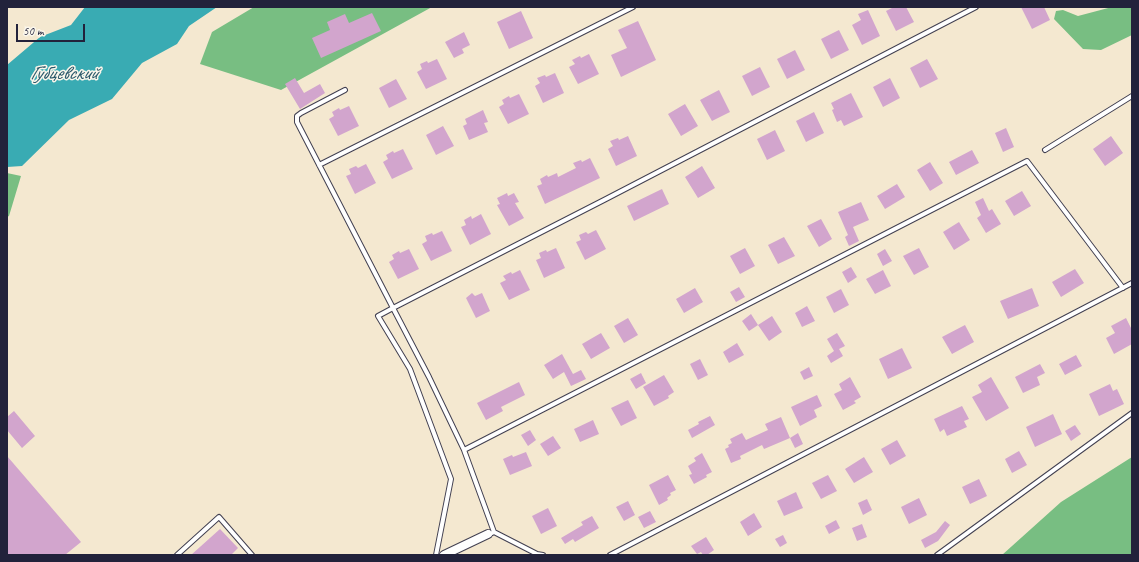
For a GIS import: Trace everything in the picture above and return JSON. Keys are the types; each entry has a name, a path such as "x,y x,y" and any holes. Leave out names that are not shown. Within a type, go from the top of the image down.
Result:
{"street":[{"path":"444,555 491,533"}],"lane":[{"path":"319,165 633,7"},
{"path":"436,555 451,479 410,369 378,316 976,7"},
{"path":"345,90 301,113 298,116 297,122 429,376 464,450 491,533 537,554 543,555"},
{"path":"1045,150 1132,96"},
{"path":"464,450 1027,160 1123,288"},
{"path":"610,555 1132,283"},
{"path":"937,555 1132,413"},
{"path":"177,555 219,518 252,555"}],"green space":[{"path":"254,7 432,7 281,90 200,64 212,32"},
{"path":"1112,7 1132,7 1132,35 1101,50 1083,49 1054,19 1056,11 1063,10 1078,16"},
{"path":"7,173 21,176 9,216 7,217"},
{"path":"1132,457 1132,555 1002,555 1061,502"}],"water":[{"name":"Губцевский","path":"85,7 217,7 189,26 177,44 142,63 112,99 69,120 22,166 7,167 7,65 40,37 71,25"}],"building":[{"path":"894,7 906,7 914,22 896,31 886,11"},
{"path":"1021,7 1044,7 1050,20 1032,29"},
{"path":"868,10 880,36 862,45 852,25 861,20 858,14"},
{"path":"521,11 533,38 509,49 497,22"},
{"path":"372,13 381,31 321,58 312,38 330,30 327,22 345,14 349,23"},
{"path":"638,21 656,60 621,77 611,55 627,48 618,30"},
{"path":"839,30 849,50 831,59 821,39"},
{"path":"464,32 470,45 462,49 464,53 454,58 445,42"},
{"path":"795,50 805,70 787,79 777,59"},
{"path":"589,54 599,74 578,84 569,67 575,64 572,60"},
{"path":"437,59 447,79 426,89 417,72 422,69 420,64 427,61 428,63"},
{"path":"927,59 938,79 920,88 910,68"},
{"path":"760,67 770,87 752,96 742,76"},
{"path":"555,73 564,93 543,103 535,86 540,83 537,78 545,75 546,77"},
{"path":"295,78 304,93 320,84 325,93 300,109 285,84"},
{"path":"890,78 900,98 883,107 873,87"},
{"path":"396,79 407,99 389,108 379,88"},
{"path":"719,90 730,112 712,121 700,100"},
{"path":"851,93 863,117 844,126 841,120 837,122 831,103"},
{"path":"519,94 529,114 508,124 499,107 504,104 502,100 509,96 510,98"},
{"path":"685,104 698,126 681,136 668,114"},
{"path":"349,106 359,126 338,136 329,119 334,116 332,112 339,108 340,110"},
{"path":"483,110 488,122 484,123 488,132 469,140 463,126 467,124 465,119"},
{"path":"814,112 824,133 806,142 796,121"},
{"path":"443,126 454,146 436,155 426,135"},
{"path":"1006,128 1014,147 1003,152 995,133"},
{"path":"775,130 785,151 767,160 757,139"},
{"path":"628,136 637,156 616,166 608,149 613,146 610,141 618,138 619,140"},
{"path":"1111,136 1123,153 1105,166 1093,149"},
{"path":"403,149 413,169 392,179 383,162 388,159 386,155 393,151 394,153"},
{"path":"972,150 979,163 956,175 949,162"},
{"path":"590,158 600,178 545,204 537,186 542,184 540,179 547,175 548,177 557,173 558,177 576,168 573,163 581,160 582,162"},
{"path":"930,162 943,183 930,191 917,170"},
{"path":"366,164 376,183 355,194 346,176 351,174 349,169 356,166 358,168"},
{"path":"702,166 715,188 698,198 685,177"},
{"path":"897,184 905,197 885,209 877,196"},
{"path":"662,189 669,204 634,221 627,206"},
{"path":"1022,191 1031,206 1014,216 1005,201"},
{"path":"507,193 508,196 514,193 519,202 515,203 524,218 509,226 497,205 500,204 497,198"},
{"path":"983,198 989,211 992,209 1001,224 986,233 977,218 981,215 975,202"},
{"path":"861,202 869,220 853,227 859,241 849,246 845,237 848,235 838,212"},
{"path":"481,214 491,234 470,245 461,227 466,225 464,220 471,216 472,219"},
{"path":"821,219 832,239 819,247 807,226"},
{"path":"959,222 970,240 954,250 943,232"},
{"path":"596,230 606,249 585,260 576,242 581,240 579,235 586,232 588,234"},
{"path":"442,231 452,251 431,261 422,244 427,241 425,236 432,233 433,235"},
{"path":"784,237 795,256 778,264 768,245"},
{"path":"556,248 565,268 544,278 536,260 541,258 539,253 546,250 547,252"},
{"path":"745,248 755,266 740,274 730,256"},
{"path":"919,248 929,267 914,275 903,256"},
{"path":"409,249 419,269 398,279 389,262 394,259 392,255 399,251 400,253"},
{"path":"885,249 892,261 883,266 877,254"},
{"path":"851,267 857,277 848,283 842,272"},
{"path":"1075,269 1084,283 1061,297 1052,282"},
{"path":"520,270 530,290 509,300 500,283 506,280 503,276"},
{"path":"883,270 891,286 875,294 866,279"},
{"path":"739,287 745,297 736,302 730,292"},
{"path":"695,288 703,302 684,313 676,299"},
{"path":"1032,288 1039,306 1008,319 1000,301"},
{"path":"841,289 849,305 834,313 826,297"},
{"path":"472,293 475,296 482,293 490,311 476,318 466,298"},
{"path":"807,306 815,321 802,327 795,313"},
{"path":"751,314 758,325 749,331 742,321"},
{"path":"772,316 782,332 769,341 758,325"},
{"path":"628,318 638,335 624,343 614,326"},
{"path":"1126,318 1132,330 1132,344 1114,354 1106,338 1115,333 1111,326"},
{"path":"965,325 974,342 952,354 942,337"},
{"path":"601,333 610,348 591,359 582,344"},
{"path":"837,333 845,346 839,349 843,356 831,363 827,356 834,351 827,339"},
{"path":"737,343 744,355 729,363 723,352"},
{"path":"902,348 912,368 888,379 879,359"},
{"path":"562,354 573,374 581,370 586,379 571,386 564,372 553,379 544,365"},
{"path":"1076,355 1082,366 1065,375 1059,364"},
{"path":"700,359 708,375 698,380 690,364"},
{"path":"1040,364 1045,373 1037,377 1040,385 1023,393 1015,377"},
{"path":"809,367 813,376 804,380 800,372"},
{"path":"641,373 646,383 636,389 630,379"},
{"path":"664,375 674,392 668,396 669,398 654,406 643,387"},
{"path":"850,377 861,397 854,401 856,403 843,410 834,394 842,390 839,384"},
{"path":"991,377 1009,408 986,421 972,397 982,392 978,385"},
{"path":"519,382 525,395 501,407 503,411 486,420 477,403"},
{"path":"1110,384 1113,391 1117,389 1124,404 1099,416 1089,394"},
{"path":"817,395 822,406 814,410 817,417 800,426 791,407"},
{"path":"628,400 637,418 621,426 611,408"},
{"path":"962,406 969,419 964,421 967,427 947,436 944,429 940,432 934,419"},
{"path":"14,411 35,436 22,448 7,430 7,417"},
{"path":"1053,414 1062,434 1035,447 1026,427"},
{"path":"710,416 715,425 692,438 688,430 699,424 698,422"},
{"path":"781,417 790,438 764,449 762,445 740,456 741,459 731,463 725,449 732,443 730,439 742,433 746,440 768,430 765,424"},
{"path":"593,420 599,434 580,442 574,429"},
{"path":"1075,425 1081,434 1071,441 1065,431"},
{"path":"530,430 536,440 528,446 521,435"},
{"path":"798,433 803,444 795,448 790,438"},
{"path":"553,436 561,448 548,456 540,444"},
{"path":"897,440 906,456 890,465 881,449"},
{"path":"1019,451 1027,465 1012,473 1005,459"},
{"path":"526,452 532,466 510,475 503,459 512,455 513,457"},
{"path":"702,453 712,472 706,475 707,477 694,484 689,475 692,474 688,466 696,461 694,458"},
{"path":"7,456 81,542 65,555 7,555"},
{"path":"864,457 873,472 854,483 845,469"},
{"path":"668,475 676,490 670,493 671,495 667,498 668,500 659,505 649,485"},
{"path":"828,475 837,491 821,499 812,483"},
{"path":"979,479 987,496 970,504 962,487"},
{"path":"796,492 803,508 784,516 777,501"},
{"path":"919,498 927,515 909,524 901,507"},
{"path":"867,499 872,510 863,515 858,503"},
{"path":"628,501 635,515 624,521 616,507"},
{"path":"548,508 557,526 541,534 532,516"},
{"path":"650,511 656,522 644,528 638,517"},
{"path":"754,513 762,527 748,536 740,522"},
{"path":"592,516 599,528 575,542 573,539 565,544 561,538 583,525 581,522"},
{"path":"836,520 840,528 829,534 825,526"},
{"path":"945,521 950,525 938,541 925,548 921,540 936,532"},
{"path":"862,524 867,537 857,541 852,528"},
{"path":"220,529 238,548 231,555 191,555"},
{"path":"783,535 787,543 780,547 775,539"},
{"path":"706,537 714,550 707,555 703,555 701,552 697,554 691,546"}]}
